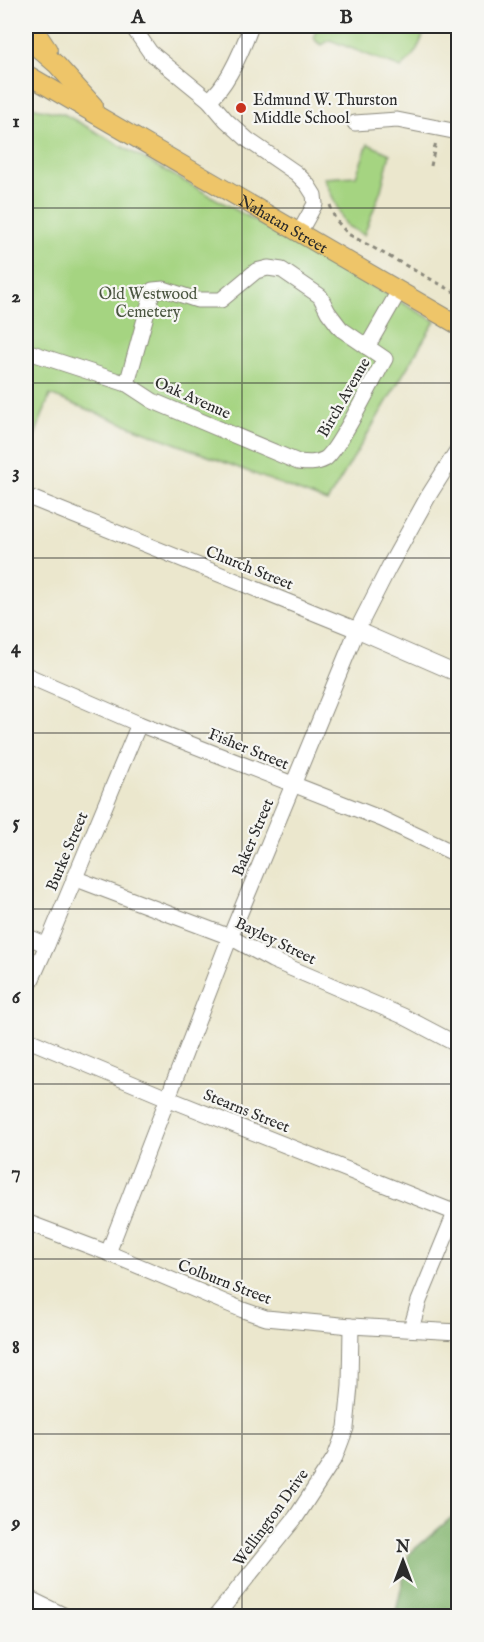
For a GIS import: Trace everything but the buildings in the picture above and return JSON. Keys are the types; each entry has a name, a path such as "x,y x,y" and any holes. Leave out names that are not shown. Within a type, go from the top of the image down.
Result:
{"main road":[{"path":"32,26 57,65"},
{"name":"Nahatan Street","path":"26,38 57,65 110,122"},
{"name":"Nahatan Street","path":"26,74 459,325"},
{"path":"26,82 46,87"}],"street":[{"path":"132,26 150,52 209,100 248,140 308,184 315,195 315,204 299,233"},
{"path":"209,100 217,94 223,84 244,45 251,26"},
{"path":"355,123 398,120 459,132"},
{"path":"127,384 153,290 164,289 197,300 221,300 256,271 268,268 282,270 320,296 328,312 341,329 368,347 399,291"},
{"name":"Birch Avenue","path":"313,463 327,458 332,451 385,359 368,347"},
{"name":"Oak Avenue","path":"26,351 127,384 153,401 188,417 298,462 313,463"},
{"name":"Baker Street","path":"108,1253 230,937 357,630 429,495 459,449"},
{"name":"Church Street","path":"26,496 357,630 459,674"},
{"name":"Fisher Street","path":"26,675 139,724 382,819 459,855"},
{"name":"Burke Street","path":"26,993 139,724"},
{"name":"Bayley Street","path":"74,878 230,937 272,960 403,1016 459,1045"},
{"path":"26,936 47,945"},
{"name":"Stearns Street","path":"26,1039 167,1098 457,1210"},
{"path":"411,1329 419,1301 457,1210"},
{"name":"Colburn Street","path":"26,1222 266,1318 351,1326 459,1332"},
{"name":"Wellington Drive","path":"216,1617 296,1517 335,1457 346,1428 350,1386 351,1326"},
{"path":"26,1597 66,1617"}],"path":[{"path":"430,166 437,137"},
{"path":"328,201 335,219 348,234 459,294"}],"green space":[{"path":"324,26 426,26 417,49 401,68 330,40 322,45 318,43 314,38 315,32"},
{"name":"Old Westwood Cemetery","path":"26,106 64,114 435,321 327,502 50,395 26,460"},
{"path":"368,144 390,154 381,190 364,235 347,226 324,178 356,176"},
{"path":"458,1512 458,1616 395,1616 409,1554"}],"place":[{"name":"Edmund W. Thurston Middle School","path":"241,108"}]}
